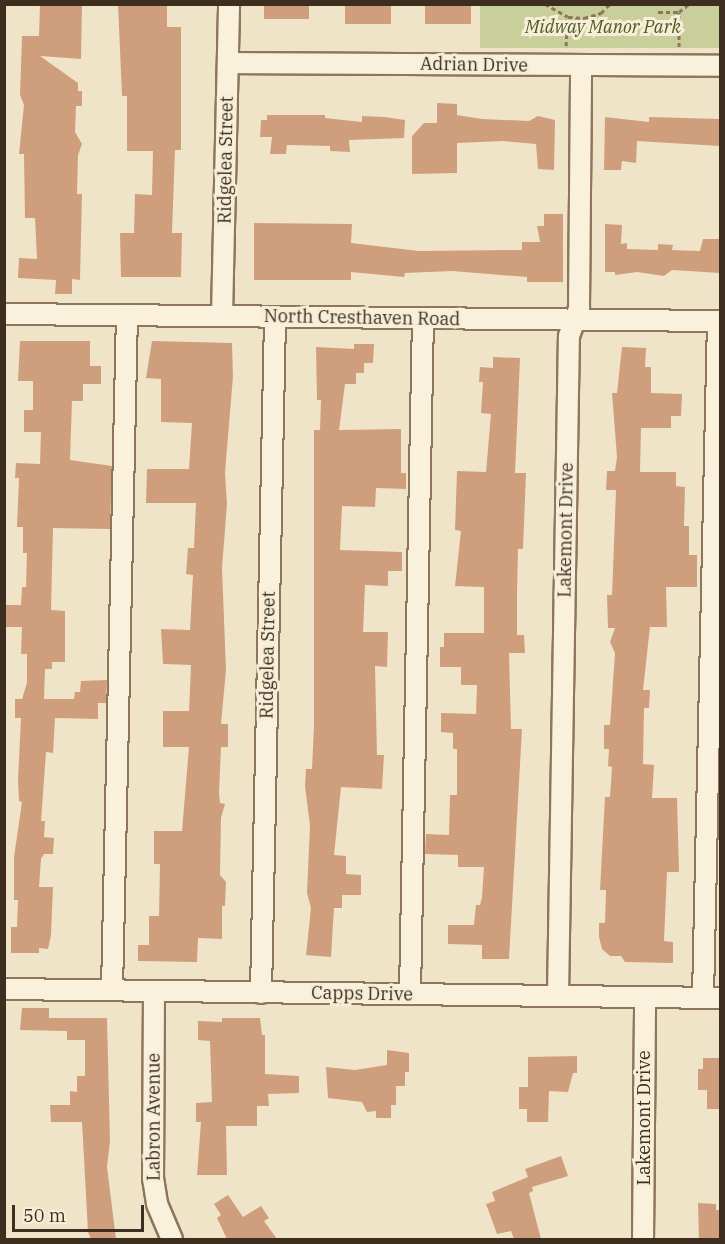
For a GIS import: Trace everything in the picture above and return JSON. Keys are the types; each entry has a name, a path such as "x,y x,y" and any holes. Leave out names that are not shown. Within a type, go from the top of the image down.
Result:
{"street":[{"name":"Ridgelea Street","path":"222,316 229,4"},
{"name":"Adrian Drive","path":"228,63 720,66"},
{"name":"Lakemont Drive","path":"558,996 569,336 579,308 581,66"},
{"name":"North Cresthaven Road","path":"4,314 719,321"},
{"path":"112,990 127,315"},
{"name":"Ridgelea Street","path":"261,993 275,317"},
{"path":"410,994 423,319"},
{"path":"712,998 719,321"},
{"name":"Capps Drive","path":"4,989 712,998"},
{"name":"Labron Avenue","path":"154,990 153,1178 157,1204 172,1239"},
{"name":"Lakemont Drive","path":"643,1239 645,997"}],"path":[{"path":"545,4 568,17 584,18 610,4"},
{"path":"658,12 679,12 689,4"},
{"path":"678,46 679,12"},
{"path":"566,46 568,17"}],"green space":[{"name":"Midway Manor Park","path":"480,5 720,5 720,48 480,48"}],"building":[{"path":"40,4 82,4 81,59 40,56 78,83 78,91 82,91 82,106 76,106 75,132 82,144 78,155 77,194 82,194 80,280 72,279 72,294 55,294 56,280 18,278 19,258 37,259 35,218 25,218 24,154 19,154 24,105 20,95 22,36 39,36"},
{"path":"118,4 167,4 167,27 181,27 181,150 175,150 172,233 182,233 181,277 121,277 120,233 134,233 135,194 152,195 153,151 127,151 127,96 122,96"},
{"path":"264,4 309,4 309,19 264,19"},
{"path":"345,4 391,4 391,24 345,24"},
{"path":"425,4 471,4 471,24 425,24"},
{"path":"437,103 457,104 457,115 482,119 529,121 538,116 555,120 554,170 538,169 536,144 503,141 457,143 457,173 412,174 412,136 424,123 437,123"},
{"path":"267,115 325,115 325,118 362,122 362,116 405,120 404,138 349,140 350,152 330,151 330,146 287,145 286,154 270,154 272,137 260,137 261,120 267,120"},
{"path":"605,117 649,122 649,117 720,119 720,146 637,141 636,163 622,161 621,170 604,170"},
{"path":"544,214 563,214 563,282 527,282 527,277 452,271 405,273 404,277 351,272 351,280 254,280 254,223 352,224 351,243 419,251 522,250 522,242 540,242 537,226 544,226"},
{"path":"605,224 622,225 621,244 627,243 627,249 658,250 658,244 673,245 672,250 700,251 703,239 720,239 720,273 672,270 664,276 637,272 615,275 615,272 605,272"},
{"path":"20,341 90,341 90,366 101,366 101,384 83,384 83,401 72,401 70,460 112,466 110,529 53,528 51,610 65,611 65,662 52,662 52,669 45,669 44,699 74,699 75,692 80,692 81,681 107,680 106,703 98,703 98,719 55,718 53,753 46,752 41,821 45,821 44,837 54,838 53,854 44,854 41,859 39,887 53,887 51,935 48,949 39,948 39,953 11,953 11,927 17,927 18,900 14,900 14,857 22,802 19,801 18,780 21,718 15,718 15,699 22,699 27,683 27,654 21,654 22,627 6,627 6,605 21,605 22,587 26,587 27,553 23,553 23,527 17,527 19,478 15,478 16,463 40,464 41,432 24,432 24,410 33,410 33,381 18,381"},
{"path":"152,341 232,343 233,376 225,473 227,504 222,568 226,670 221,724 228,724 228,747 221,747 219,793 220,803 225,804 221,818 220,875 226,882 225,906 222,906 222,939 198,938 197,962 138,961 138,945 149,945 149,916 159,916 160,864 154,864 154,831 182,831 189,747 163,747 163,711 189,711 191,665 163,664 161,629 190,630 193,575 186,574 188,548 194,548 196,503 146,503 147,469 189,469 192,423 161,422 161,379 146,378"},
{"path":"354,344 374,344 373,363 364,363 364,373 356,373 356,384 345,384 339,430 401,429 401,473 406,473 406,489 376,488 375,507 342,506 340,550 402,552 402,571 388,571 388,586 365,585 363,632 388,632 387,667 375,666 377,755 384,755 382,789 341,787 334,855 346,856 346,874 361,875 361,895 342,895 342,908 334,908 331,957 306,955 311,908 307,893 310,826 305,786 306,769 312,769 314,726 314,430 320,430 321,400 317,400 316,347 354,349"},
{"path":"622,347 646,348 645,367 651,367 651,393 682,394 681,416 671,416 671,428 641,428 640,472 676,472 676,486 685,487 684,526 689,526 689,555 697,555 697,587 666,587 667,627 650,627 643,690 650,690 649,708 644,708 643,764 654,765 652,798 677,798 679,872 667,872 664,941 673,942 673,963 625,962 621,956 610,956 602,949 599,937 599,923 605,923 606,890 600,890 605,797 610,797 612,767 608,766 609,749 604,749 604,725 610,725 615,653 610,642 615,628 608,628 607,595 612,595 616,490 606,490 607,471 615,471 617,457 612,393 617,393"},
{"path":"493,357 520,358 515,473 526,473 523,549 518,549 517,593 517,635 524,635 525,653 509,653 511,729 522,729 509,959 482,959 482,945 448,944 448,925 474,925 476,905 480,905 482,897 484,867 458,867 458,855 425,854 426,834 449,835 450,795 457,795 457,749 453,749 453,733 441,732 441,713 476,714 477,685 461,685 461,667 440,667 440,647 444,647 444,633 484,633 484,587 455,586 461,531 455,530 457,471 486,472 491,414 481,413 483,382 479,382 480,367 493,368"},
{"path":"22,1008 49,1008 49,1018 107,1018 110,1141 107,1167 116,1239 91,1239 88,1232 82,1122 51,1122 50,1105 70,1105 70,1091 77,1092 77,1076 85,1076 85,1040 67,1040 67,1031 20,1030"},
{"path":"222,1018 260,1018 262,1035 265,1035 265,1074 299,1076 299,1093 268,1094 269,1106 257,1106 257,1126 226,1126 227,1175 197,1175 201,1122 196,1122 196,1103 212,1102 210,1041 198,1040 198,1021 222,1022"},
{"path":"387,1050 409,1053 409,1072 405,1072 405,1086 396,1086 396,1105 391,1105 391,1118 376,1118 376,1111 367,1112 362,1102 328,1098 326,1067 355,1070 387,1065"},
{"path":"577,1056 577,1073 573,1073 568,1092 549,1091 548,1122 527,1122 527,1109 519,1109 519,1087 528,1087 528,1057"},
{"path":"703,1058 720,1058 720,1109 707,1109 707,1090 698,1090 698,1069 703,1069"},
{"path":"561,1156 568,1176 532,1187 533,1191 529,1193 541,1239 514,1239 511,1231 497,1234 486,1204 495,1201 492,1192 528,1177 525,1169"},
{"path":"228,1195 243,1217 261,1206 269,1218 264,1221 277,1239 227,1239 217,1218 221,1215 214,1204"},
{"path":"698,1203 716,1204 716,1210 720,1210 720,1239 699,1239"}]}
